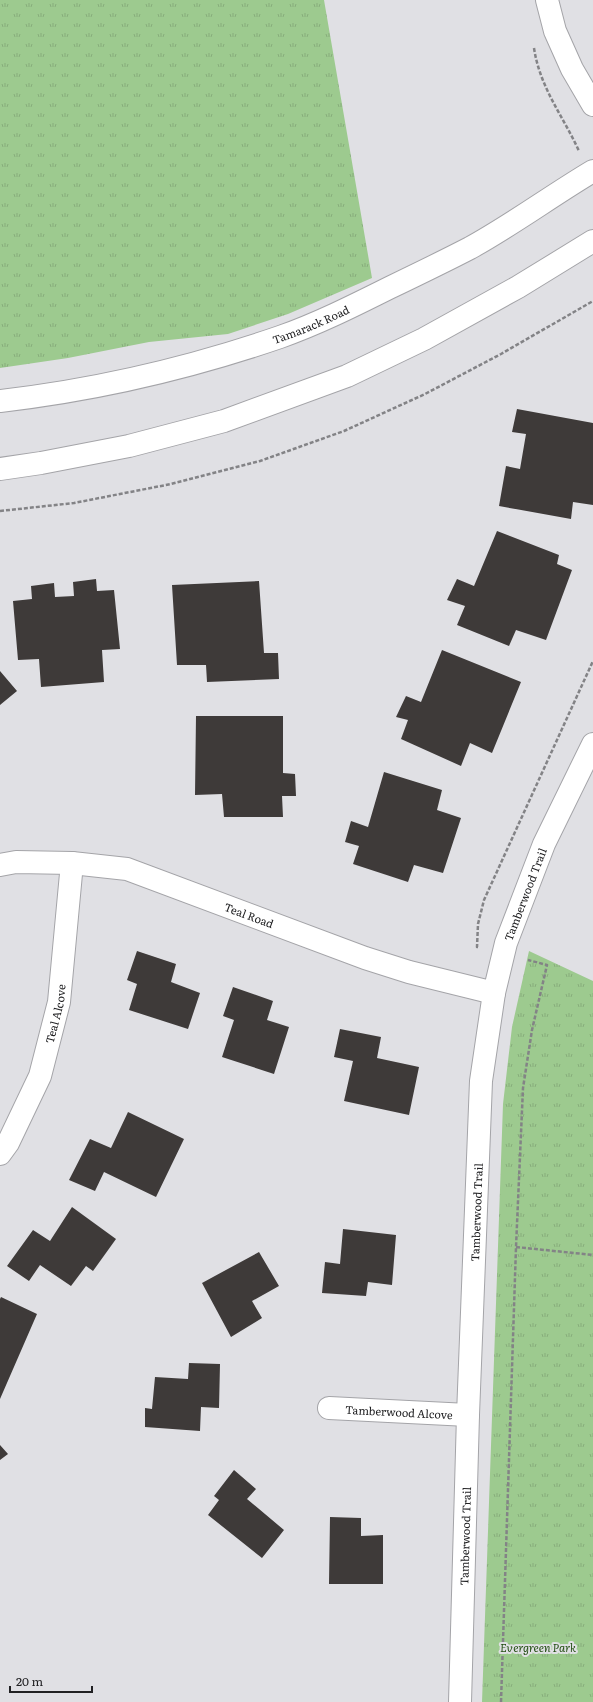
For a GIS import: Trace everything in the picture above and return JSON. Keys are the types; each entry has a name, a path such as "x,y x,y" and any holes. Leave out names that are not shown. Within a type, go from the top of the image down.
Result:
{"street":[{"path":"547,0 555,31 572,69 593,104"},
{"name":"Tamarack Road","path":"0,401 42,396 136,377 220,356 280,337 332,316 470,248 593,171"},
{"path":"0,468 41,463 129,446 224,421 347,376 424,339 518,287 593,241"},
{"name":"Tamberwood Trail","path":"460,1702 468,1414 481,1081 494,993 506,943 544,844 593,744"},
{"name":"Teal Road","path":"0,865 16,862 72,863 128,869 365,958 409,972 494,993"},
{"name":"Teal Alcove","path":"0,1154 8,1143 40,1076 59,1002 72,863"},
{"name":"Tamberwood Alcove","path":"329,1408 468,1414"}],"path":[{"path":"532,41 538,72 575,142"},
{"path":"0,511 82,502 171,484 260,461 344,431 425,394 501,354 593,301"},
{"path":"477,947 478,924 484,900 593,661"},
{"path":"502,1702 516,1247 523,1088 532,1030 547,965"},
{"path":"516,1247 593,1255"}],"green space":[{"path":"0,0 324,0 372,278 288,314 228,334 149,342 68,358 0,368"},
{"name":"Evergreen Park","path":"529,951 593,981 593,1702 482,1702 503,1104 512,1027"}],"building":[{"path":"517,409 593,423 593,505 573,502 571,519 499,506 506,466 520,469 526,434 512,432"},
{"path":"497,531 559,555 557,564 572,570 546,640 516,630 509,646 457,625 465,606 447,600 457,579 474,586"},
{"path":"96,579 97,591 114,590 120,649 102,650 104,682 41,687 39,659 18,660 13,601 32,599 31,586 54,583 55,597 74,596 73,582"},
{"path":"259,581 264,653 278,653 279,679 207,682 206,665 177,665 172,585"},
{"path":"442,650 521,682 492,753 470,743 461,766 401,739 408,720 396,717 406,696 421,702"},
{"path":"0,671 17,691 0,705"},
{"path":"196,716 283,716 283,773 295,774 296,796 282,796 283,817 224,817 222,794 195,795"},
{"path":"384,772 442,790 437,810 461,818 443,873 414,865 408,882 353,864 359,846 345,842 351,821 368,827"},
{"path":"137,951 176,964 171,982 200,993 188,1029 129,1010 137,984 127,980"},
{"path":"233,987 273,1001 267,1020 289,1027 274,1074 222,1057 234,1020 223,1016"},
{"path":"340,1029 381,1037 377,1058 419,1067 409,1115 344,1101 353,1061 334,1057"},
{"path":"128,1112 184,1139 156,1197 104,1172 95,1191 69,1180 90,1139 111,1148"},
{"path":"72,1207 116,1239 93,1271 86,1266 71,1286 40,1265 29,1281 7,1266 33,1230 50,1241"},
{"path":"343,1229 396,1235 392,1285 368,1282 366,1296 322,1293 325,1262 340,1264"},
{"path":"259,1252 279,1286 252,1301 262,1318 231,1337 202,1283"},
{"path":"1,1297 37,1314 0,1399 0,1299"},
{"path":"189,1363 220,1364 219,1408 201,1407 200,1431 145,1427 145,1408 152,1409 155,1377 188,1379"},
{"path":"0,1445 8,1454 0,1460"},
{"path":"234,1470 256,1489 247,1499 284,1530 262,1558 208,1515 219,1500 214,1496"},
{"path":"330,1517 361,1518 361,1536 383,1535 383,1584 329,1584"}]}
